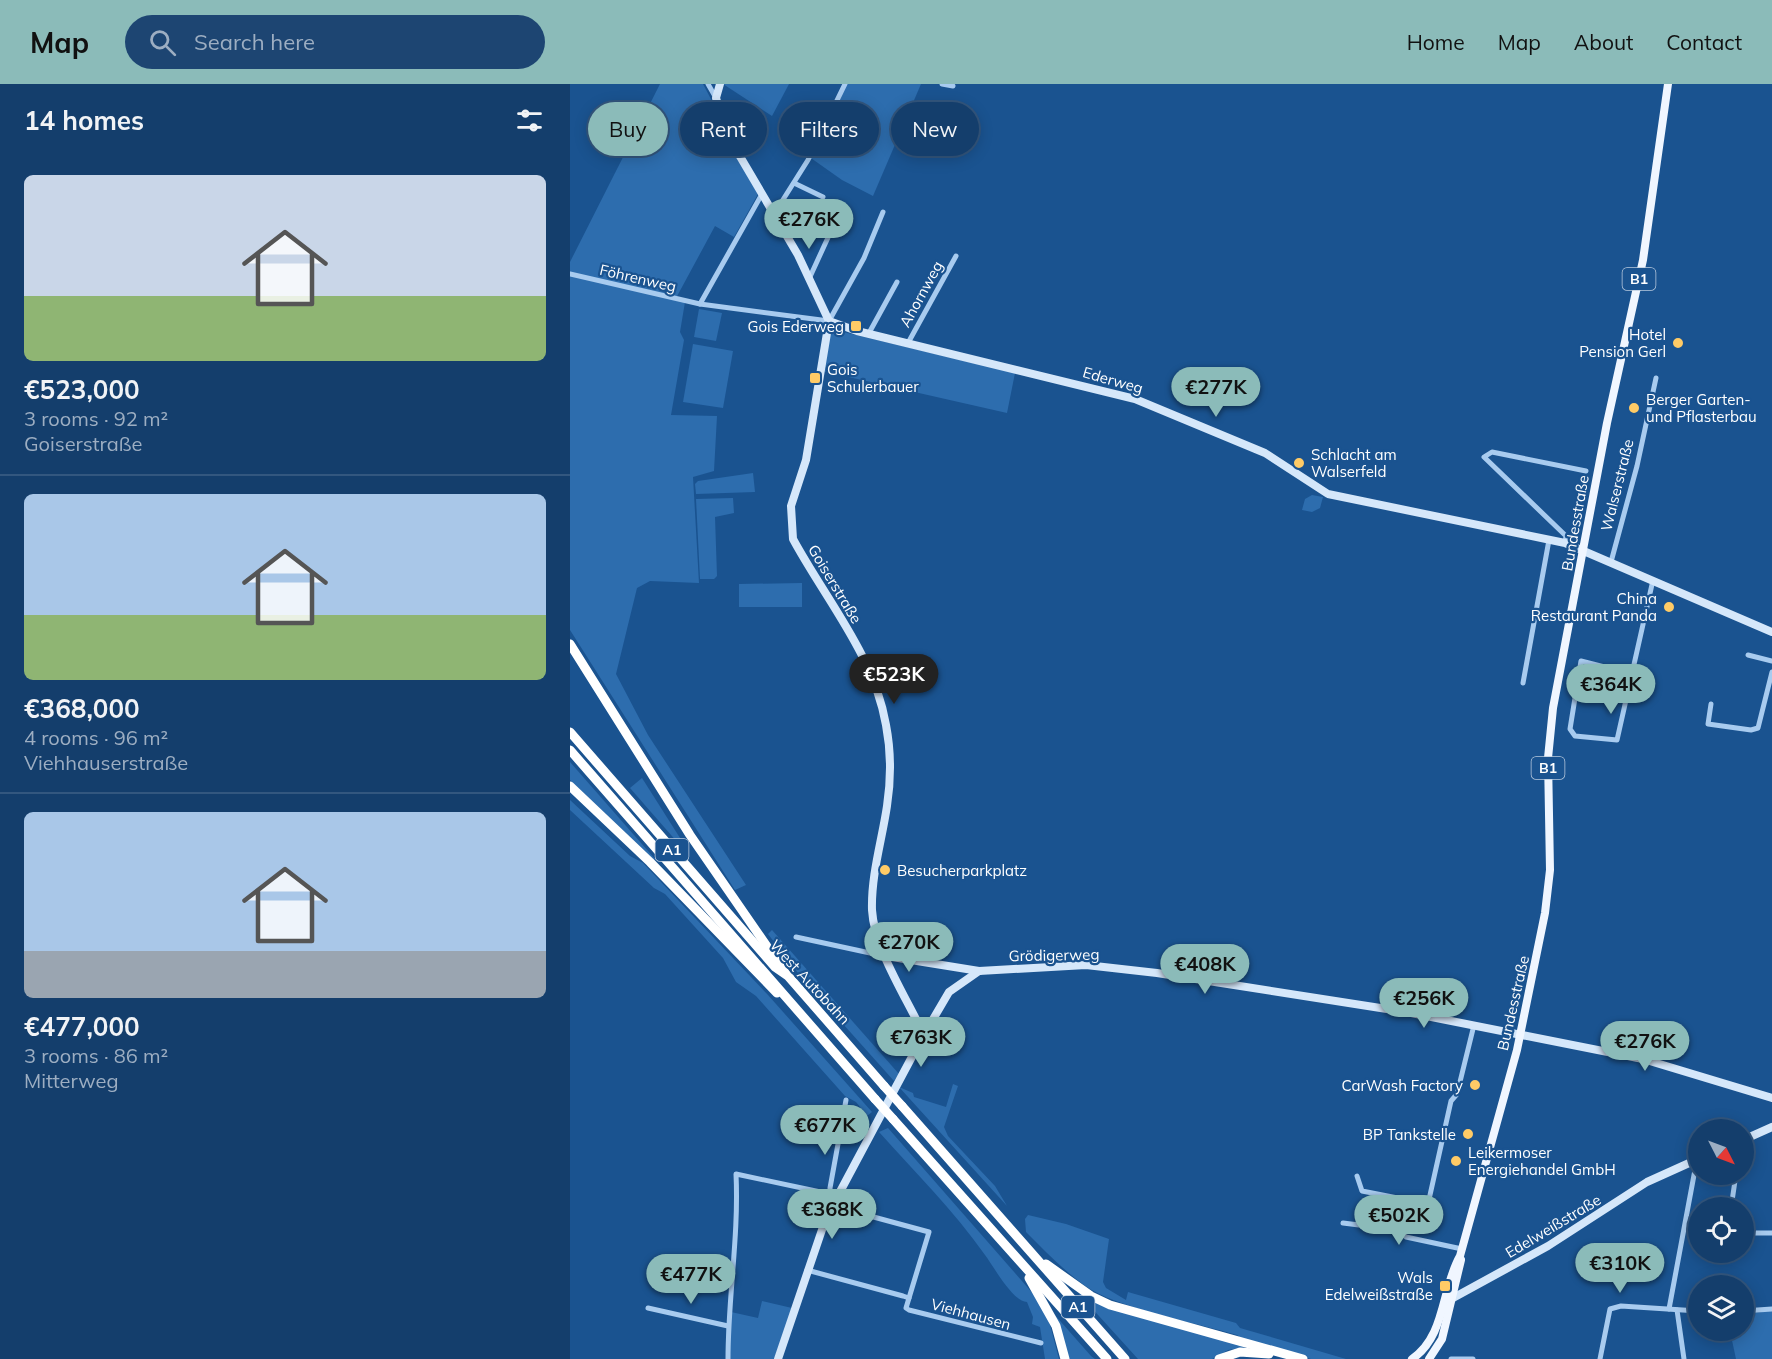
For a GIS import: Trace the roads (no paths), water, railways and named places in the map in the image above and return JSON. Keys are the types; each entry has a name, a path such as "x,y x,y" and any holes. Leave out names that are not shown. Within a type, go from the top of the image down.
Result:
{"highway":[{"path":"570,644 690,835 742,913 781,962 788,976"},
{"name":"West Autobahn","path":"570,732 775,968 788,976 1125,1359"},
{"name":"West Autobahn","path":"570,750 772,979 784,998 1107,1359"},
{"path":"570,786 650,862 767,984 784,998"},
{"path":"1032,1254 1101,1302 1303,1359"},
{"path":"1021,1263 1050,1314 1060,1337 1065,1359"},
{"path":"1219,1359 1240,1352 1265,1353 1287,1359"}],"main road":[{"name":"Bundesstraße","path":"1429,1359 1440,1344 1453,1298 1462,1253 1520,1033 1540,943 1548,889 1548,758 1553,708 1607,423 1643,260 1668,84"},
{"name":"Bundesstraße","path":"1412,1359 1425,1348 1433,1335 1454,1269 1462,1253"}],"street":[{"path":"708,84 716,98 728,136 774,214 829,321"},
{"path":"716,98 720,84"},
{"path":"774,214 808,160 845,84"},
{"path":"942,84 953,86"},
{"path":"794,183 823,197"},
{"path":"700,304 762,194"},
{"path":"829,321 864,258 883,212"},
{"path":"809,279 831,231"},
{"name":"Ahornweg","path":"908,343 956,256"},
{"name":"Föhrenweg","path":"570,274 700,304 829,321"},
{"name":"Ahornweg","path":"869,333 897,282"},
{"name":"Ederweg","path":"829,321 908,343 1135,399 1253,447 1310,485 1337,497 1565,543 1584,552"},
{"name":"Goiserstraße","path":"829,321 806,460 791,506 790,524 793,539 810,571 859,649 876,685 886,725 890,760 887,804 873,884 872,909 886,956 920,1027 922,1038"},
{"name":"Walserstraße","path":"1611,562 1637,466 1656,378"},
{"path":"1565,543 1566,536 1484,457 1492,452 1586,471"},
{"path":"1523,683 1549,540"},
{"path":"1584,552 1772,632"},
{"path":"1632,674 1581,661 1570,729 1575,736 1617,740 1632,674 1653,580"},
{"path":"1748,656 1772,661"},
{"path":"1711,704 1708,724 1751,730 1758,728 1772,672"},
{"path":"796,937 886,956"},
{"name":"Grödigerweg","path":"886,956 979,971 1086,965 1157,973 1520,1033 1643,1059 1772,1098"},
{"path":"778,1359 807,1270 833,1205 949,992 979,971"},
{"path":"1357,1176 1362,1191 1428,1204 1451,1101 1457,1094 1474,1025"},
{"path":"833,1205 830,1194 846,1100"},
{"path":"1754,1135 1772,1127"},
{"name":"Edelweißstraße","path":"1453,1298 1548,1246 1647,1182 1688,1164"},
{"path":"728,1359 728,1326 735,1259 736,1174 830,1194"},
{"path":"1669,1310 1693,1185"},
{"name":"Viehhausen","path":"833,1205 929,1232 906,1308 909,1310 1041,1343"},
{"path":"1343,1223 1400,1230 1406,1238 1462,1253"},
{"path":"1754,1233 1772,1233"},
{"path":"807,1270 909,1298"},
{"path":"1600,1359 1610,1309 1621,1306 1688,1311"},
{"path":"648,1308 728,1326"},
{"path":"1754,1310 1772,1309"},
{"path":"1677,1310 1684,1359"},
{"path":"1451,1359 1473,1359"}],"place":[{"name":"Gois Ederweg","path":"856,326"},
{"name":"Hotel Pension Gerl","path":"1678,343"},
{"name":"Gois Schulerbauer","path":"815,378"},
{"name":"Berger Garten- und Pflasterbau","path":"1634,408"},
{"name":"Schlacht am Walserfeld","path":"1299,463"},
{"name":"China Restaurant Panda","path":"1669,607"},
{"name":"Besucherparkplatz","path":"885,870"},
{"name":"CarWash Factory","path":"1475,1085"},
{"name":"BP Tankstelle","path":"1468,1134"},
{"name":"Leikermoser Energiehandel GmbH","path":"1456,1161"},
{"name":"Wals Edelweißstraße","path":"1445,1286"}]}
